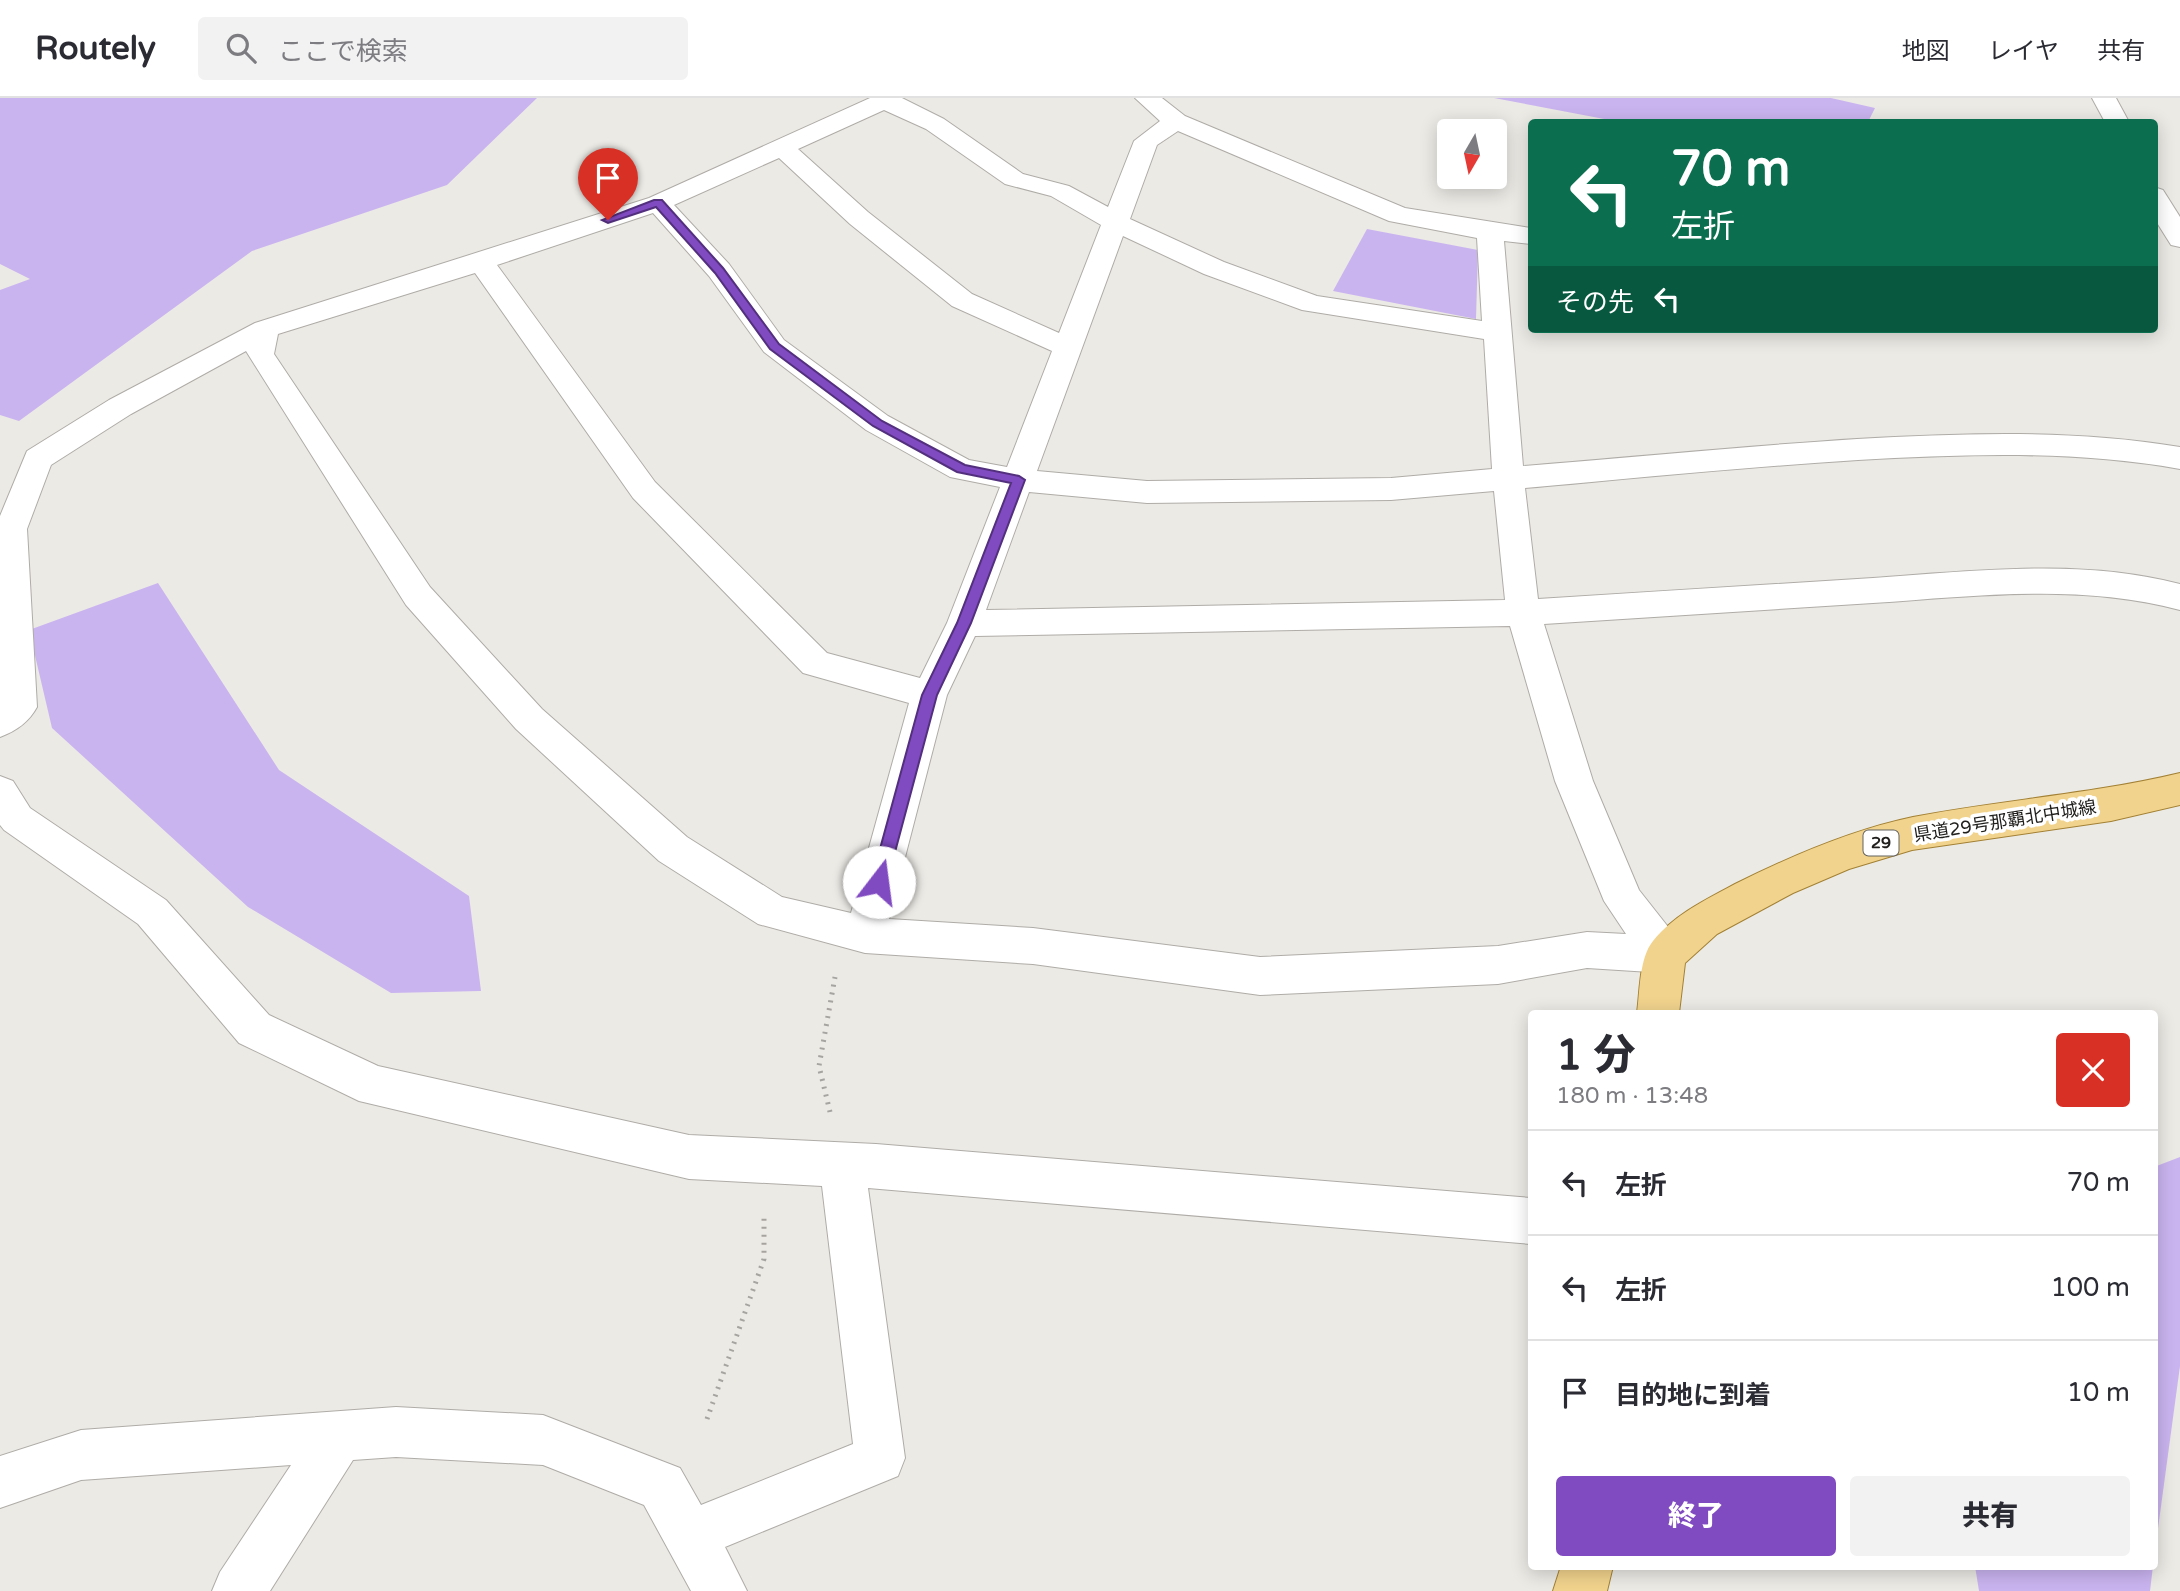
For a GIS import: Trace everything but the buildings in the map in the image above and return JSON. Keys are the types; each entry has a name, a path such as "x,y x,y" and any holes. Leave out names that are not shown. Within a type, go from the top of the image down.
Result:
{"main road":[{"name":"県道29号那覇北中城線","path":"1666,955 1703,921 1779,881 1842,854 1912,834 2111,805 2180,789"},
{"path":"1658,1010 1666,955"},
{"path":"1580,1591 1586,1570"}],"street":[{"path":"1147,98 1176,121 1398,215 1490,232 1528,236"},
{"path":"2104,98 2115,119"},
{"path":"0,722 19,707 11,529 38,459 120,407 265,329 481,262 658,203 886,99 935,124 1014,179 1060,191 1115,222 1214,268 1312,304 1497,332"},
{"path":"854,932 929,695 964,623 1146,141 1176,121"},
{"path":"781,146 859,218 962,300 1067,347"},
{"path":"2158,202 2180,239"},
{"path":"658,203 719,270 774,346 877,424 961,469 1019,480 1147,492 1391,489 1772,455 1970,443 2122,448 2180,458"},
{"path":"1490,232 1508,477 1523,613 1574,781 1624,901 1666,955"},
{"path":"2158,244 2180,246"},
{"path":"481,262 643,489 815,663 929,695"},
{"path":"265,329 260,354 418,596 529,719 673,849 772,912 854,932 1033,946 1260,976 1497,965 1587,950 1666,955"},
{"path":"964,623 1523,613 1999,582 2086,582 2146,589 2180,597"},
{"path":"0,792 17,818 152,912 254,1029 374,1086 690,1157 842,1164 1528,1221"},
{"path":"689,1536 880,1458 842,1164"},
{"path":"0,1482 81,1455 396,1432 543,1440 662,1486 720,1591"},
{"path":"239,1591 339,1437"}],"path":[{"path":"842,1164 818,1066 854,932"},
{"path":"707,1419 764,1259 765,1161"}],"shaded area":[{"path":"0,98 537,98 447,185 252,251 19,421 0,415 0,290 30,279 0,264"},
{"path":"1494,98 1831,98 1875,108 1870,119 1604,119"},
{"path":"1367,229 1478,250 1476,319 1333,291"},
{"path":"158,583 279,770 469,896 481,991 391,993 248,907 52,728 29,630"},
{"path":"2180,1157 2180,1366 2158,1528 2158,1165"},
{"path":"1976,1570 2153,1570 2150,1591 1979,1591"}],"route":[{"path":"608,220 658,203 719,270 774,346 877,424 961,469 1019,480 964,623 929,695 879,882"}]}
